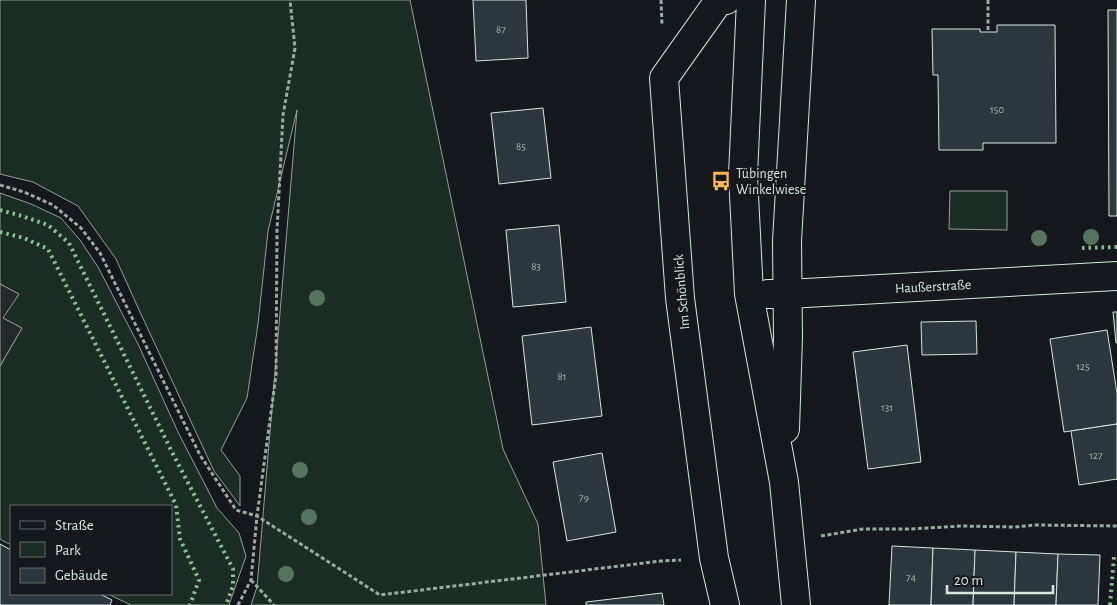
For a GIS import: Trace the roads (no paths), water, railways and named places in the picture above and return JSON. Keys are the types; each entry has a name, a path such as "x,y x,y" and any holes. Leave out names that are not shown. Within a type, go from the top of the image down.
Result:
{"street":[{"name":"Im Schönblick","path":"724,605 714,558 680,298 664,78 718,2 726,0"},
{"path":"751,0 743,175 749,294 784,482 796,605"},
{"path":"784,482 788,337 787,241 801,0"},
{"name":"Haußerstraße","path":"749,294 787,294 1117,276"}],"place":[{"name":"Tübingen Winkelwiese","path":"721,181"}]}
